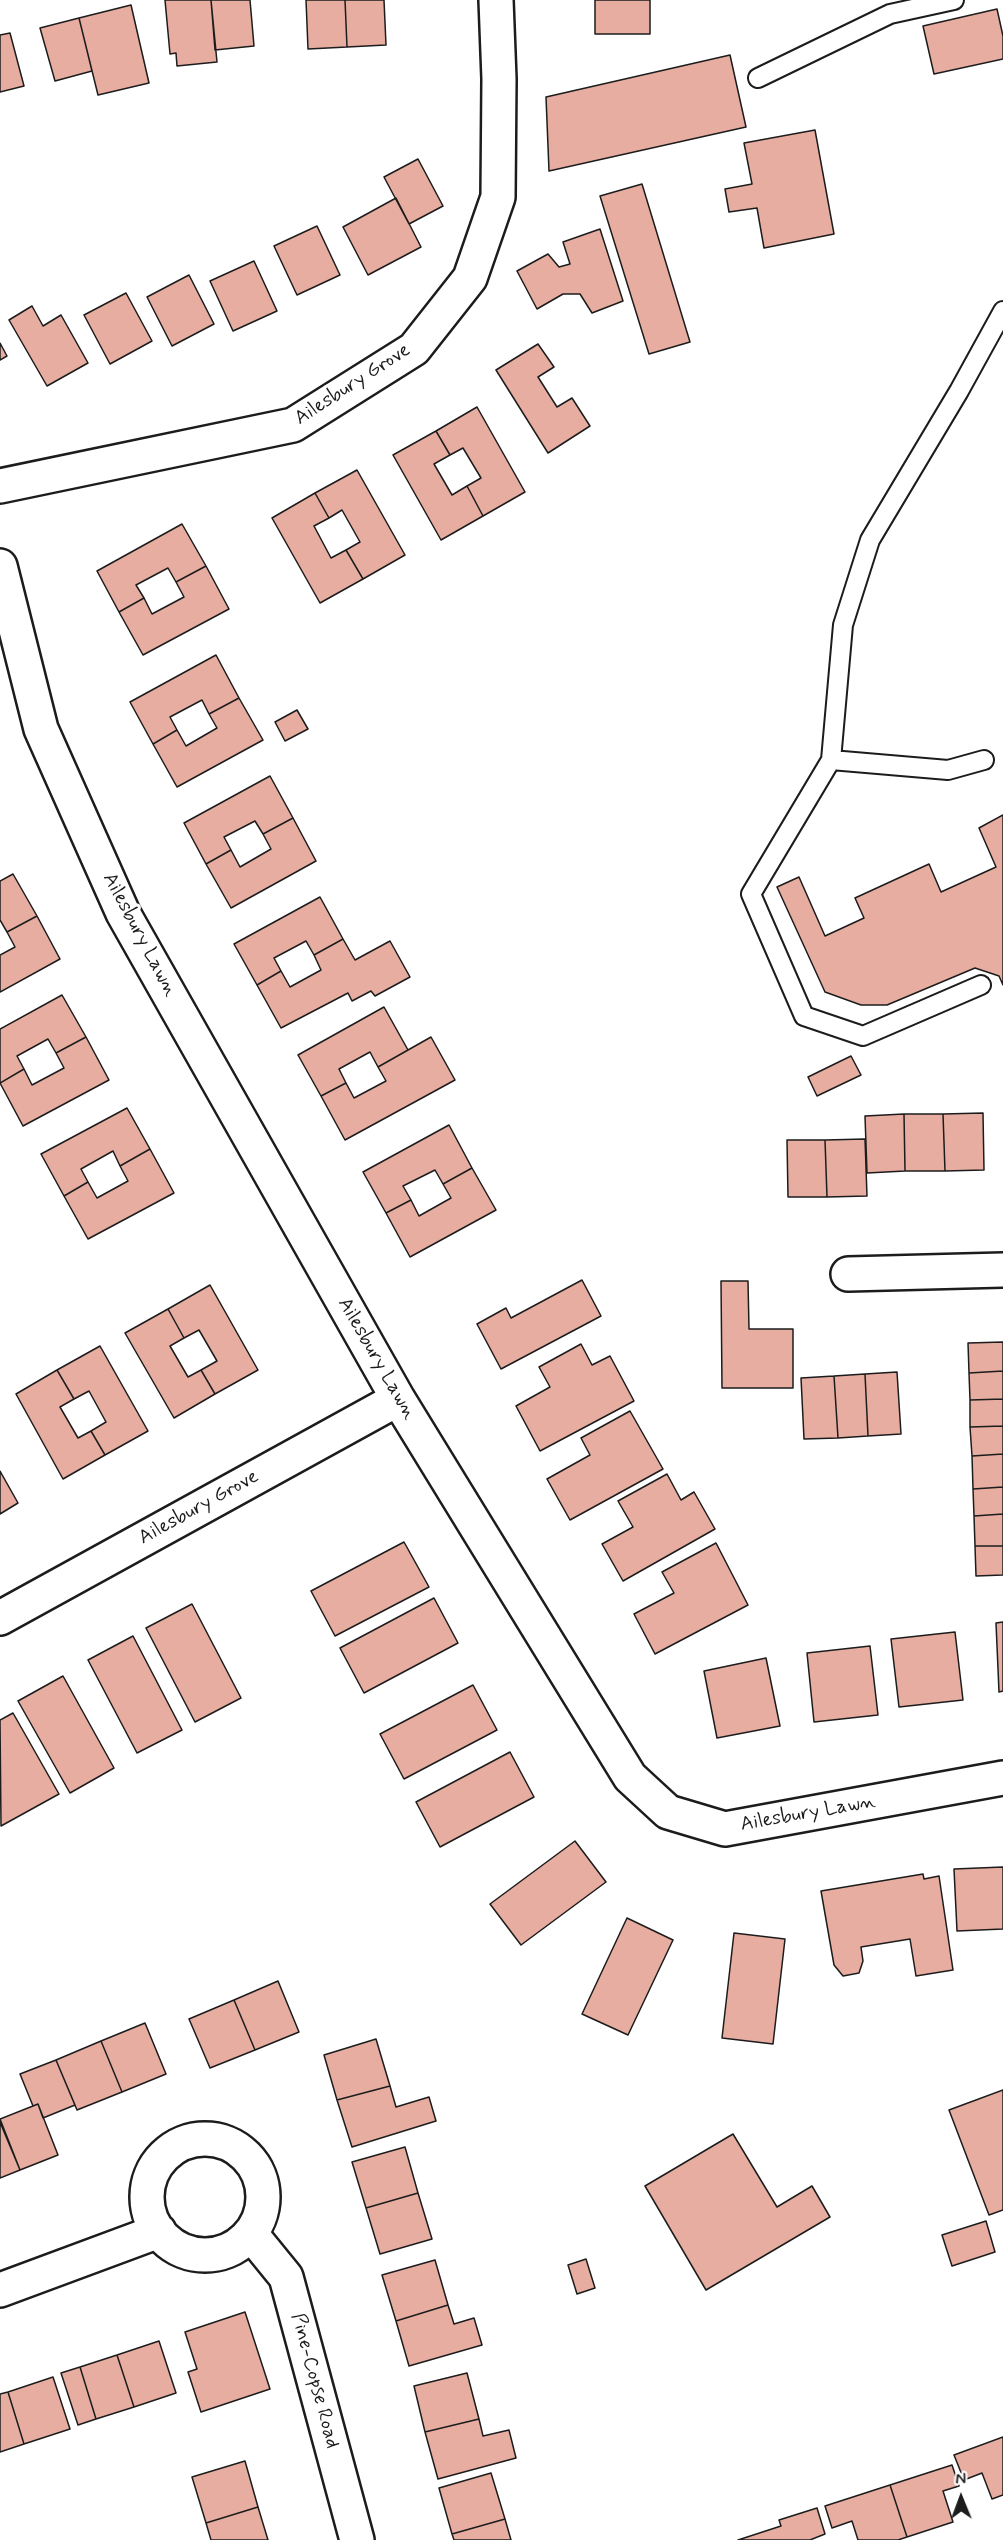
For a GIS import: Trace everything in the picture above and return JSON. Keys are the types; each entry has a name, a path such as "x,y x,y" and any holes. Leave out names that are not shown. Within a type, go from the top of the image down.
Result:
{"street":[{"name":"Ailesbury Grove","path":"0,486 293,425 414,349 470,278 498,197 499,79 496,0"},
{"name":"Ailesbury Lawn","path":"0,566 41,729 123,913 398,1399 630,1777 668,1812 725,1829 1003,1779"},
{"path":"848,1274 1003,1270"},
{"name":"Ailesbury Grove","path":"0,1618 398,1399"},
{"path":"204,2138 232,2145 248,2158 259,2175 264,2195 261,2216 251,2234 225,2252 204,2255 188,2253 169,2244 151,2220 146,2200 148,2180 157,2162 167,2152 184,2142 204,2138"},
{"path":"0,2290 159,2231"},
{"name":"Pine-Copse Road","path":"251,2234 286,2277 357,2540"}],"lane":[{"path":"758,78 890,14 954,0"},
{"path":"981,985 863,1036 804,1016 751,894 831,760 843,625 870,540 959,391 1003,311"},
{"path":"831,760 948,770 984,760"}],"building":[{"path":"165,0 211,0 217,62 177,66 176,53 170,54"},
{"path":"211,0 250,0 254,46 215,50"},
{"path":"306,0 345,0 347,47 308,49"},
{"path":"345,0 384,0 386,45 347,47"},
{"path":"595,0 650,0 650,34 595,34"},
{"path":"131,5 149,83 98,95 79,18"},
{"path":"997,9 1003,36 1003,59 934,74 923,26"},
{"path":"79,18 92,71 55,81 40,28"},
{"path":"10,33 24,86 0,92 0,35"},
{"path":"730,55 746,127 549,171 546,97"},
{"path":"815,130 834,234 764,248 757,208 729,212 725,189 752,184 744,143"},
{"path":"418,159 443,206 409,224 384,177"},
{"path":"642,184 690,342 649,354 600,196"},
{"path":"396,198 421,247 368,275 343,227"},
{"path":"317,226 340,275 297,295 274,246"},
{"path":"600,229 623,301 592,313 580,294 563,294 537,309 517,271 548,254 559,267 570,264 563,242"},
{"path":"254,261 277,311 233,331 210,281"},
{"path":"189,275 214,324 172,346 147,297"},
{"path":"126,293 152,341 110,364 84,315"},
{"path":"32,306 43,326 61,315 88,363 47,386 9,320"},
{"path":"0,343 7,356 0,360"},
{"path":"538,344 554,367 538,377 557,407 572,398 590,426 548,453 496,370"},
{"path":"477,407 525,492 483,516 467,486 481,478 463,448 450,455 436,431"},
{"path":"436,431 450,455 434,464 452,495 467,486 483,516 441,540 393,455"},
{"path":"357,470 405,555 363,579 346,550 360,542 342,510 329,518 315,493"},
{"path":"315,493 329,518 314,526 331,558 346,550 363,579 320,603 272,518"},
{"path":"182,524 206,566 176,582 168,568 136,585 144,598 119,612 97,571"},
{"path":"206,566 229,609 143,655 119,612 144,598 152,614 184,597 176,582"},
{"path":"216,655 239,698 209,714 202,700 170,717 177,730 153,744 130,702"},
{"path":"239,698 263,740 177,787 153,744 177,730 186,746 217,728 209,714"},
{"path":"297,710 308,729 285,741 275,722"},
{"path":"270,776 293,818 263,834 255,821 224,837 231,850 206,864 184,823"},
{"path":"1003,815 1003,985 999,976 975,968 887,1005 861,1005 825,992 777,887 799,877 825,936 864,918 855,898 929,864 941,892 996,867 979,828"},
{"path":"293,818 316,861 231,908 206,864 231,850 240,867 271,849 263,834"},
{"path":"13,874 37,916 7,932 0,920 0,881"},
{"path":"320,897 343,939 314,955 306,941 274,958 281,971 257,985 234,944"},
{"path":"37,916 60,959 0,992 0,955 15,947 7,932"},
{"path":"343,939 355,960 390,941 410,977 375,996 371,991 352,1001 348,993 281,1028 257,985 281,971 290,987 321,970 314,955"},
{"path":"62,995 86,1037 56,1053 48,1039 17,1056 24,1069 0,1083 0,1029"},
{"path":"384,1007 408,1050 378,1067 370,1052 339,1069 346,1083 321,1096 298,1055"},
{"path":"86,1037 109,1080 23,1126 0,1083 24,1069 32,1085 64,1068 56,1053"},
{"path":"431,1037 455,1080 345,1140 321,1096 346,1083 354,1098 386,1081 378,1067"},
{"path":"851,1056 861,1075 817,1096 808,1077"},
{"path":"127,1108 150,1149 120,1166 113,1151 81,1169 88,1182 64,1196 41,1154"},
{"path":"983,1113 984,1170 945,1171 943,1114"},
{"path":"904,1114 943,1114 945,1171 905,1171"},
{"path":"904,1114 905,1171 867,1173 865,1116"},
{"path":"449,1125 472,1168 443,1184 435,1170 403,1186 411,1200 386,1213 363,1172"},
{"path":"865,1139 867,1196 827,1197 825,1140"},
{"path":"787,1140 825,1140 827,1197 788,1197"},
{"path":"150,1149 174,1193 88,1239 64,1196 88,1182 97,1198 128,1181 120,1166"},
{"path":"472,1168 496,1210 410,1257 386,1213 411,1200 419,1216 451,1198 443,1184"},
{"path":"582,1280 601,1316 501,1369 477,1324 506,1308 511,1318"},
{"path":"721,1281 748,1281 749,1329 793,1329 793,1388 722,1388"},
{"path":"210,1285 258,1370 215,1394 201,1370 217,1361 199,1330 184,1338 168,1309"},
{"path":"168,1309 184,1338 170,1346 188,1377 201,1370 215,1394 174,1418 125,1333"},
{"path":"1003,1342 1003,1371 969,1373 968,1343"},
{"path":"581,1344 592,1365 610,1356 634,1401 540,1451 516,1406 550,1387 539,1367"},
{"path":"100,1346 148,1431 105,1455 91,1431 106,1422 89,1391 74,1399 57,1370"},
{"path":"57,1370 74,1399 60,1407 78,1438 91,1431 105,1455 63,1479 16,1394"},
{"path":"1003,1371 1003,1399 970,1400 969,1373"},
{"path":"897,1372 901,1434 868,1436 865,1374"},
{"path":"865,1374 868,1436 838,1438 834,1376"},
{"path":"834,1376 838,1438 804,1439 801,1378"},
{"path":"1003,1399 1003,1426 970,1427 970,1400"},
{"path":"630,1411 663,1469 570,1520 547,1479 590,1455 581,1438"},
{"path":"1003,1426 1003,1454 972,1456 970,1427"},
{"path":"1003,1454 1003,1487 973,1489 972,1456"},
{"path":"0,1471 18,1503 0,1514"},
{"path":"667,1474 681,1500 694,1492 715,1529 623,1581 602,1544 633,1527 618,1501"},
{"path":"1003,1487 1003,1514 974,1516 973,1489"},
{"path":"1003,1514 1003,1546 975,1546 974,1516"},
{"path":"404,1542 429,1587 335,1636 311,1591"},
{"path":"716,1543 748,1605 655,1654 634,1614 674,1593 662,1572"},
{"path":"975,1546 1003,1546 1003,1575 976,1576"},
{"path":"434,1598 458,1643 364,1693 340,1648"},
{"path":"192,1604 241,1698 195,1722 146,1628"},
{"path":"1003,1622 1003,1691 999,1692 996,1623"},
{"path":"955,1632 963,1700 899,1707 891,1639"},
{"path":"133,1636 182,1730 137,1753 88,1660"},
{"path":"870,1646 878,1715 814,1722 807,1653"},
{"path":"766,1658 780,1726 717,1738 704,1671"},
{"path":"63,1676 114,1768 70,1793 18,1701"},
{"path":"473,1685 497,1730 404,1779 380,1734"},
{"path":"13,1713 59,1794 1,1826 0,1720"},
{"path":"510,1752 534,1797 440,1847 416,1802"},
{"path":"575,1841 606,1882 521,1945 490,1904"},
{"path":"1003,1867 1003,1929 957,1931 954,1869"},
{"path":"923,1874 924,1879 939,1876 953,1970 916,1976 910,1939 861,1947 863,1961 859,1973 843,1976 834,1965 821,1891"},
{"path":"627,1918 673,1940 628,2035 582,2014"},
{"path":"734,1933 785,1939 773,2044 722,2038"},
{"path":"278,1981 299,2032 255,2050 234,2000"},
{"path":"234,2000 255,2050 210,2068 189,2019"},
{"path":"145,2023 166,2074 122,2092 101,2041"},
{"path":"376,2039 390,2086 337,2100 324,2055"},
{"path":"101,2041 122,2092 77,2110 56,2060"},
{"path":"56,2060 75,2105 43,2118 38,2104 33,2106 20,2074"},
{"path":"390,2086 396,2107 429,2097 436,2121 352,2147 337,2100"},
{"path":"1003,2090 1003,2210 989,2215 949,2110"},
{"path":"38,2104 58,2155 20,2170 0,2119"},
{"path":"0,2122 20,2170 0,2178"},
{"path":"733,2134 777,2207 812,2186 830,2217 706,2290 645,2186"},
{"path":"405,2147 418,2193 366,2208 352,2162"},
{"path":"418,2193 432,2239 380,2254 366,2208"},
{"path":"986,2221 995,2252 952,2266 942,2235"},
{"path":"586,2259 595,2288 577,2294 568,2265"},
{"path":"435,2260 448,2305 396,2321 382,2275"},
{"path":"448,2305 454,2324 474,2318 482,2345 409,2366 396,2321"},
{"path":"245,2312 270,2389 201,2412 188,2372 197,2369 185,2332"},
{"path":"159,2341 176,2393 134,2407 117,2355"},
{"path":"117,2355 134,2407 96,2419 80,2367"},
{"path":"80,2367 96,2419 78,2425 61,2373"},
{"path":"467,2373 479,2419 425,2432 414,2386"},
{"path":"53,2377 70,2429 24,2444 8,2392"},
{"path":"8,2392 24,2444 0,2452 0,2394"},
{"path":"479,2419 483,2436 509,2430 516,2458 438,2479 425,2432"},
{"path":"1003,2437 1003,2495 992,2499 982,2473 964,2480 954,2455"},
{"path":"245,2461 258,2507 206,2523 192,2477"},
{"path":"952,2465 959,2486 943,2491 953,2522 907,2537 890,2485"},
{"path":"491,2473 505,2519 452,2534 439,2488"},
{"path":"890,2485 907,2537 898,2540 858,2540 852,2521 832,2528 825,2506"},
{"path":"258,2507 268,2540 211,2540 206,2523"},
{"path":"817,2508 825,2534 810,2540 738,2540 781,2526 779,2520"},
{"path":"505,2519 511,2540 454,2540 452,2534"}]}
